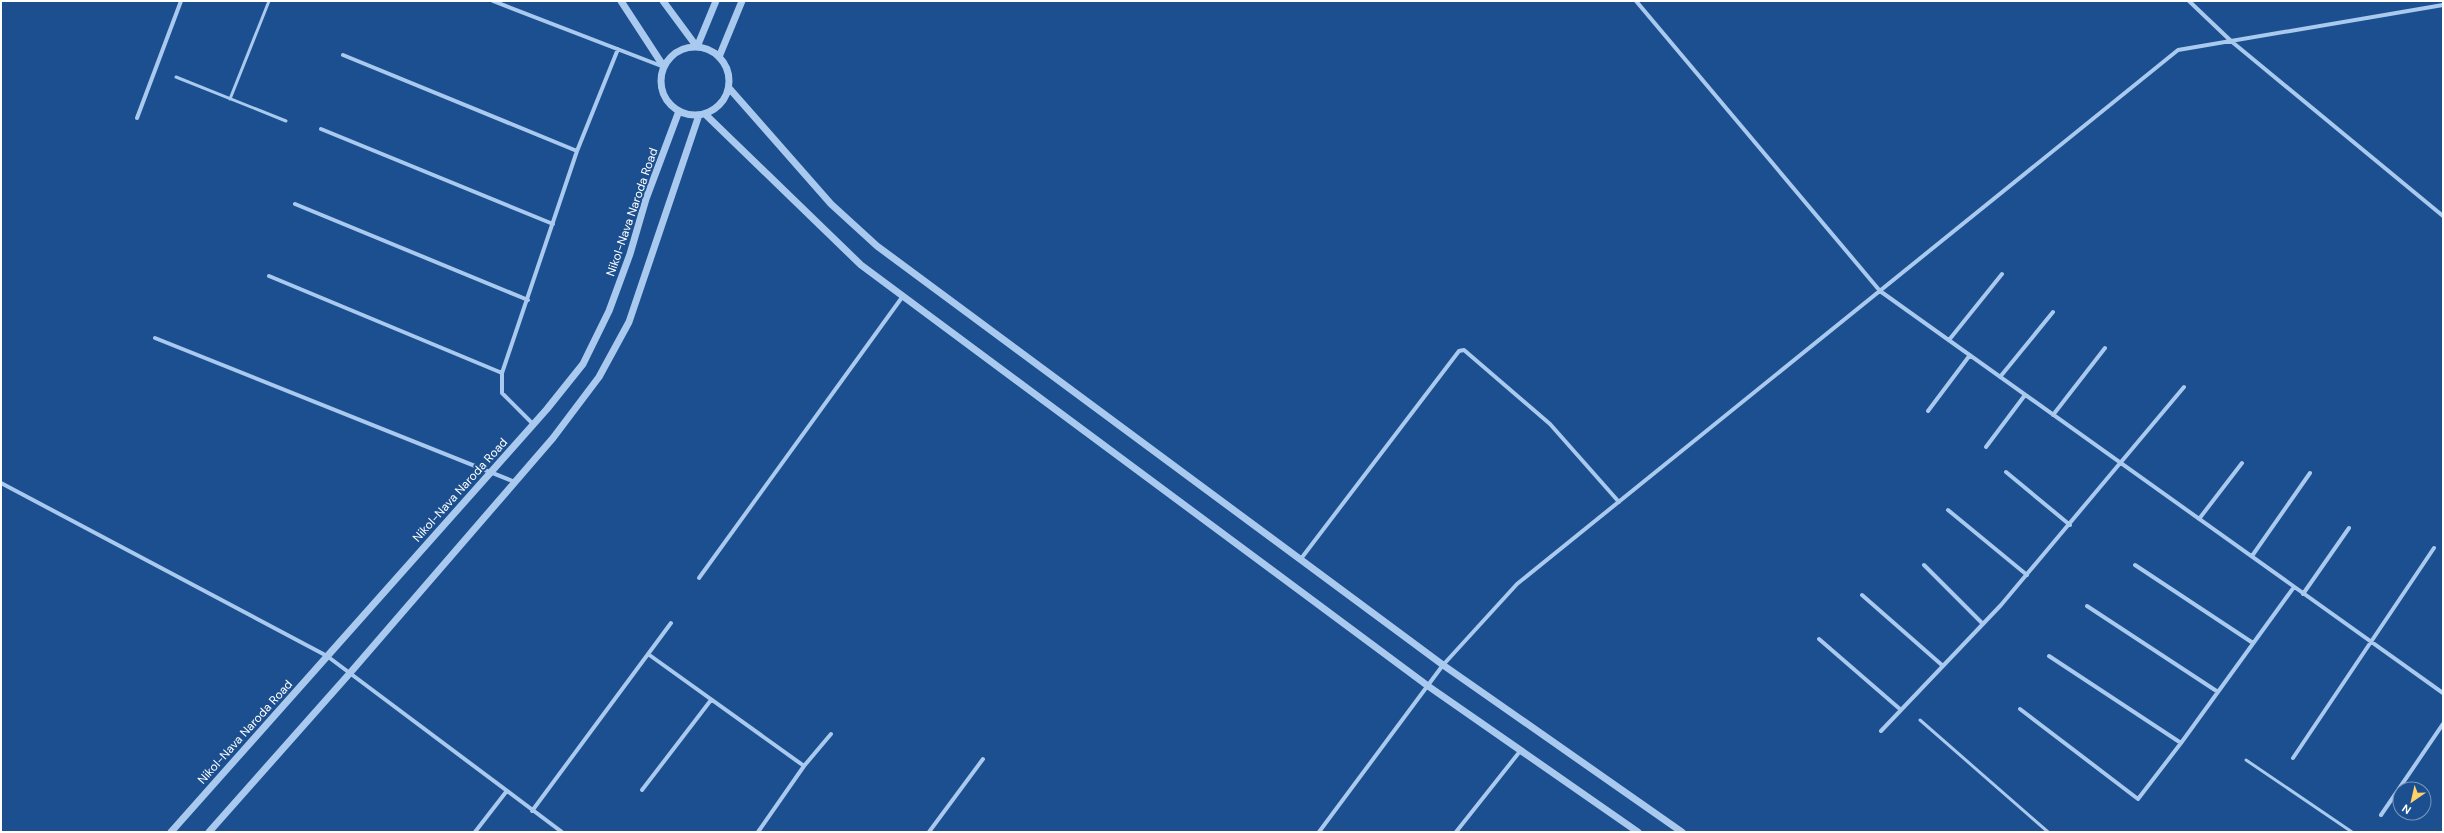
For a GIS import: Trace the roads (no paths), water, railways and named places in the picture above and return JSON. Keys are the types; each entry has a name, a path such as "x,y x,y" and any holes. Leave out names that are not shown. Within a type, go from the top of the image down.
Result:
{"street":[{"path":"137,118 181,1"},
{"path":"493,1 664,68"},
{"path":"621,1 664,68"},
{"path":"663,1 697,47"},
{"path":"697,47 716,1"},
{"path":"719,57 742,1"},
{"path":"1636,1 1880,291 2443,693"},
{"path":"2188,1 2231,41 2443,216"},
{"path":"1319,832 1443,665 1517,584 2178,50 2443,5"},
{"path":"697,47 708,50 719,57 729,76 729,88 725,99 716,109 702,114 693,115 679,111 672,106 663,91 661,79 664,68 674,55 684,49 697,47"},
{"path":"534,425 502,393 502,374 577,151 618,49"},
{"path":"343,55 577,151"},
{"path":"729,88 831,204 877,246 1443,665 1682,832"},
{"name":"Nikol-Nava Naroda Road","path":"171,832 534,425 583,364 609,311 630,254 646,199 679,111"},
{"path":"702,114 855,260 1428,686 1638,832"},
{"path":"209,832 350,673 553,438 599,377 629,322 702,114"},
{"path":"321,129 553,224"},
{"path":"295,204 528,300"},
{"path":"1949,340 2002,274"},
{"path":"269,276 502,374"},
{"path":"698,578 903,296"},
{"path":"2000,377 2052,312"},
{"path":"155,338 515,482"},
{"path":"2053,414 2105,348"},
{"path":"1300,560 1459,351 1464,350 1550,424 1619,502"},
{"path":"1928,410 1970,355"},
{"path":"1880,731 1984,624 2122,464 2184,387"},
{"path":"1986,447 2025,395"},
{"path":"2199,519 2242,463"},
{"path":"2006,472 2070,524"},
{"path":"2252,556 2310,473"},
{"path":"1,483 327,656 506,792 562,832"},
{"path":"1948,510 2027,575"},
{"path":"2303,594 2350,528"},
{"path":"2293,758 2372,643 2434,548"},
{"path":"1924,565 1984,624"},
{"path":"2135,565 2253,643"},
{"path":"2020,708 2138,799 2182,743 2294,587"},
{"path":"1862,595 1943,666"},
{"path":"2086,606 2218,692"},
{"path":"532,811 671,623"},
{"path":"1819,638 1901,710"},
{"path":"648,654 804,766"},
{"path":"2049,656 2182,743"},
{"path":"642,790 711,700"},
{"path":"2381,816 2443,724"},
{"path":"758,832 804,766 831,734"},
{"path":"1456,832 1521,750"},
{"path":"929,832 983,759"},
{"path":"475,832 506,792"}],"lane":[{"path":"230,99 269,1"},
{"path":"176,77 286,121"},
{"path":"1920,720 2048,832"},
{"path":"2246,760 2352,832"}]}
